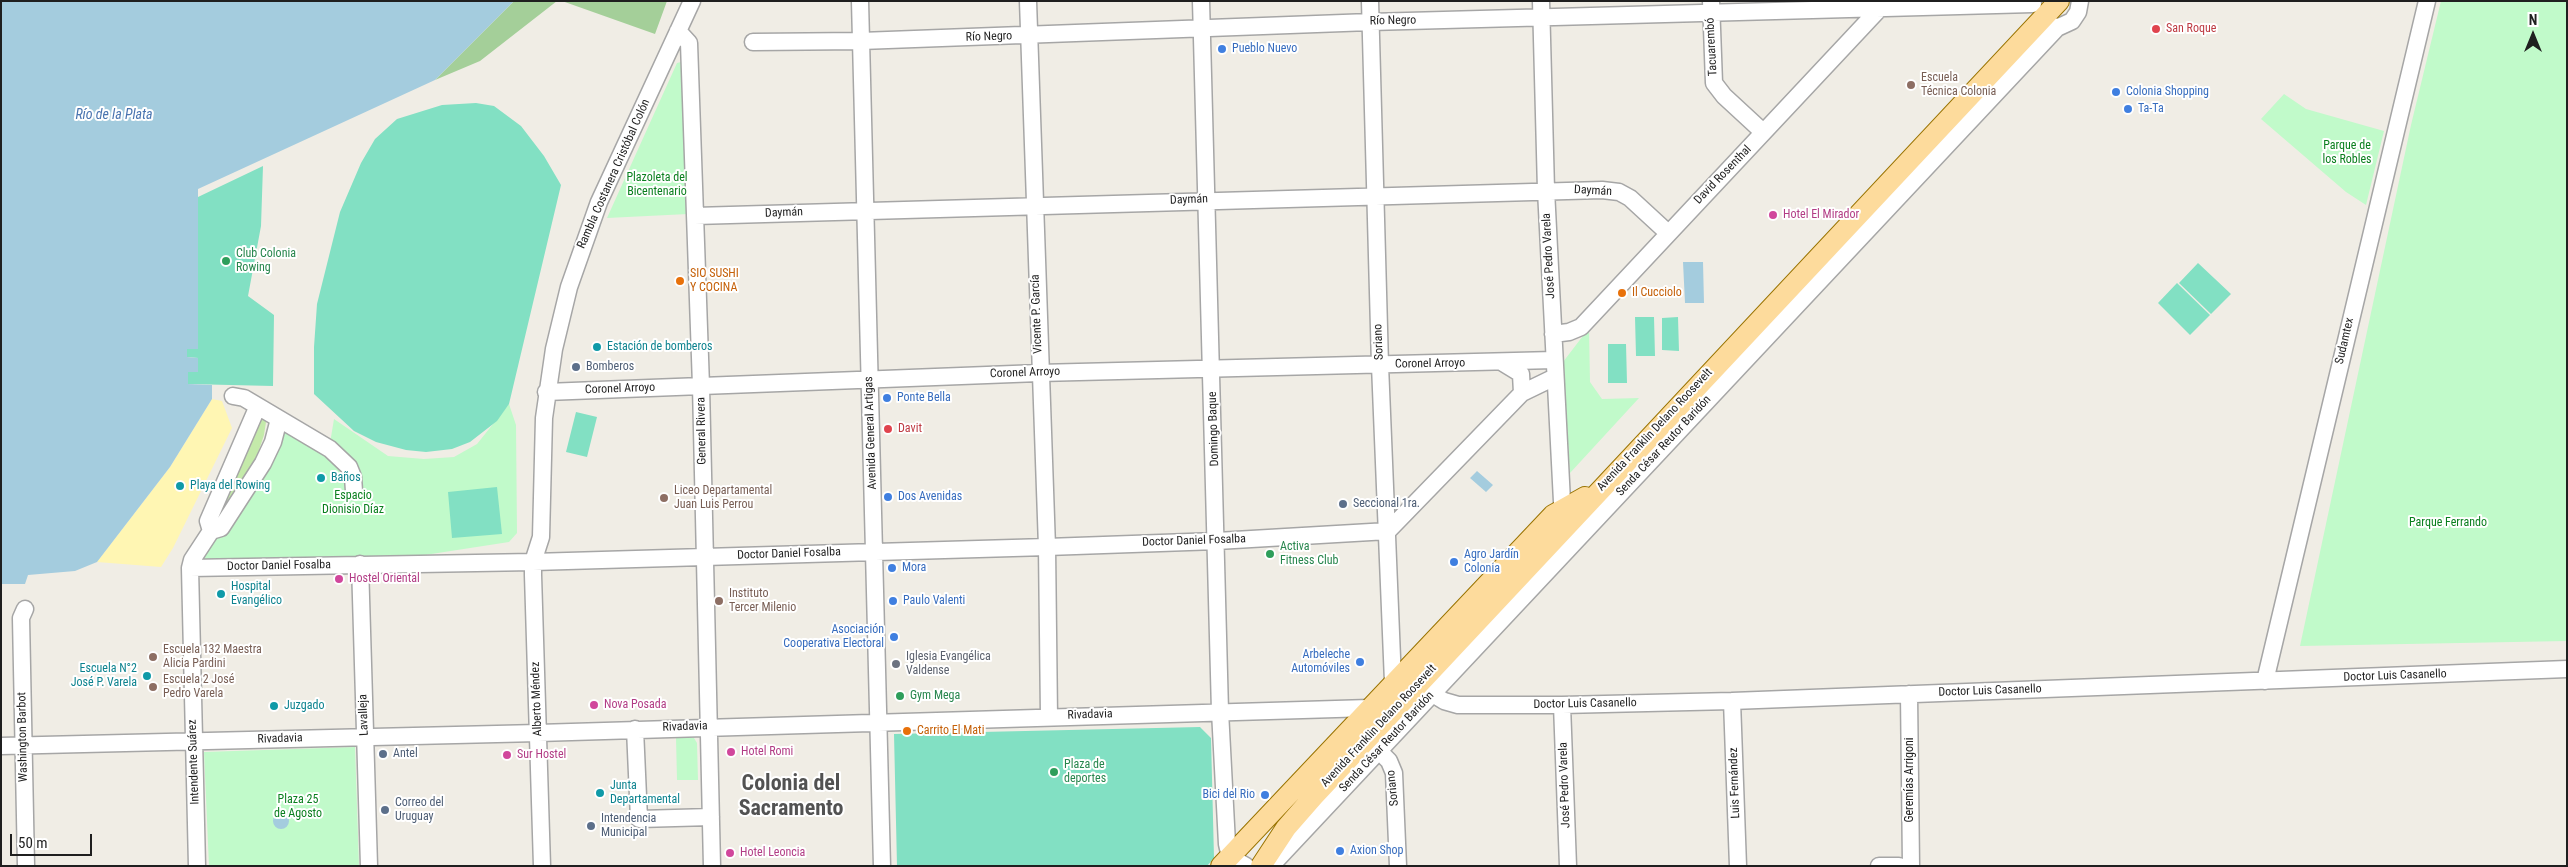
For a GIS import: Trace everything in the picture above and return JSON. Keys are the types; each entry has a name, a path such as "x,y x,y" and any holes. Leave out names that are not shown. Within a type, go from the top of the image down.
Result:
{"main road":[{"name":"Avenida Franklin Delano Roosevelt","path":"1232,863 1393,682 1602,487 1923,158 1967,111 2041,13 2058,1"},
{"name":"Avenida Franklin Delano Roosevelt","path":"1261,866 1286,828 1373,745 1564,523"}],"street":[{"name":"Rambla Costanera Cristóbal Colón","path":"533,562 541,537 541,460 546,392 559,321 582,246 603,193 692,1"},
{"name":"Avenida General Artigas","path":"860,1 869,379 876,552 882,866"},
{"name":"Vicente P. García","path":"1028,1 1039,373 1047,547 1050,717"},
{"name":"Domingo Baque","path":"1201,1 1217,541 1220,711 1227,844 1232,863"},
{"name":"Soriano","path":"1370,1 1380,365 1393,682"},
{"name":"José Pedro Varela","path":"1542,1 1546,190 1564,523"},
{"name":"Sudamtex","path":"2265,681 2427,1"},
{"path":"2041,13 2074,20 2081,2"},
{"name":"Río Negro","path":"754,42 1029,36 1370,22 1542,18 1711,7 1883,5 2041,13"},
{"name":"David Rosenthal","path":"1553,334 1569,332 1581,327 1883,5"},
{"name":"Tacuarembó","path":"1711,7 1714,83 1724,96 1763,132"},
{"name":"General Rivera","path":"678,31 689,43 701,386 712,866"},
{"name":"Senda César Reutor Baridón","path":"1564,523 1923,158"},
{"name":"Daymán","path":"695,216 1546,190 1602,190 1619,192 1630,198 1668,233"},
{"name":"Coronel Arroyo","path":"546,392 1039,373 1503,363 1554,360"},
{"path":"1503,363 1521,374 1522,393"},
{"path":"1388,530 1522,393 1555,377"},
{"path":"233,396 244,398 257,408 330,449 349,467 353,477 354,491"},
{"path":"211,531 208,521 257,408"},
{"path":"190,568 192,560 211,531 221,528 263,463 272,442 278,419"},
{"name":"Doctor Daniel Fosalba","path":"190,568 533,562 1047,547 1217,541 1388,530"},
{"name":"Alberto Méndez","path":"533,562 542,866"},
{"name":"Lavalleja","path":"360,564 369,866"},
{"name":"Intendente Suárez","path":"190,568 197,866"},
{"name":"Washington Barbot","path":"25,610 21,618 26,866"},
{"name":"Doctor Luis Casanello","path":"1410,665 1425,686 1444,701 1458,705 1562,705 1732,701 2567,669"},
{"name":"Geremías Arrigoni","path":"1909,694 1911,866"},
{"name":"Luis Fernández","path":"1732,701 1738,866"},
{"name":"José Pedro Varela","path":"1562,705 1568,866"},
{"name":"Rivadavia","path":"1,746 538,733 708,726 1369,708"},
{"name":"Soriano","path":"1352,726 1389,761 1394,773 1398,866"},
{"path":"635,729 639,818 711,817"},
{"name":"Senda César Reutor Baridón","path":"1271,866 1373,745"},
{"path":"1879,866 1899,866"}],"green space":[{"path":"514,1 557,1 480,61 435,80"},
{"path":"562,1 667,1 655,34"},
{"name":"Parque Ferrando","path":"2441,1 2567,1 2567,641 2300,646 2411,125"},
{"name":"Plazoleta del Bicentenario","path":"681,62 685,66 688,214 607,218 677,63"},
{"name":"Parque de los Robles","path":"2284,94 2306,109 2384,131 2366,205 2346,192 2261,119"},
{"path":"476,103 494,106 521,126 544,156 561,185 509,404 497,421 470,442 452,449 426,452 406,450 376,442 354,431 314,394 314,347 317,304 340,212 361,163 375,139 397,119 442,105"},
{"name":"Club Colonia Rowing","path":"263,166 261,226 248,296 274,315 273,386 188,384 188,372 198,358 187,357 187,349 198,349 198,197"},
{"path":"2198,263 2231,294 2211,314 2179,283"},
{"path":"2177,283 2210,315 2190,335 2158,303"},
{"path":"1635,317 1654,317 1655,356 1636,356"},
{"path":"1678,317 1679,351 1662,350 1662,318"},
{"path":"1589,328 1590,382 1602,399 1639,398 1570,473 1563,362"},
{"path":"1608,344 1626,344 1627,383 1608,383"},
{"name":"Espacio Dionisio Díaz","path":"509,404 516,425 517,533 509,542 399,559 195,563 286,431 329,449 334,419 388,456 424,459 454,457 477,444"},
{"path":"576,412 597,417 587,457 566,452"},
{"path":"261,417 266,422 264,435 255,462 219,517 216,517"},
{"path":"497,487 502,534 452,538 448,492"},
{"name":"Plaza de deportes","path":"1200,727 1211,738 1214,858 1207,866 897,866 894,734"},
{"path":"676,738 694,738 697,743 698,780 677,780"},
{"name":"Plaza 25 de Agosto","path":"355,747 359,866 209,866 204,752"}],"sand":[{"name":"Playa del Rowing","path":"212,399 222,401 232,428 173,548 161,567 97,562 170,467"}],"water":[{"name":"Río de la Plata","path":"1,1 514,1 435,80 198,189 198,349 187,349 187,357 198,358 198,372 188,372 188,384 212,385 212,399 170,467 97,562 75,571 28,575 25,584 1,584"},
{"path":"1683,262 1703,262 1704,303 1685,303"},
{"path":"1477,471 1493,485 1486,492 1470,478"},
{"path":"281,813 289,821 281,829 273,821"}],"place":[{"name":"San Roque","path":"2156,29"},
{"name":"Pueblo Nuevo","path":"1222,49"},
{"name":"Escuela Técnica Colonia","path":"1911,85"},
{"name":"Colonia Shopping","path":"2116,92"},
{"name":"Ta-Ta","path":"2128,109"},
{"name":"Hotel El Mirador","path":"1773,215"},
{"name":"Club Colonia Rowing","path":"226,261"},
{"name":"SIO SUSHI Y COCINA","path":"680,281"},
{"name":"Il Cucciolo","path":"1622,293"},
{"name":"Estación de bomberos","path":"597,347"},
{"name":"Bomberos","path":"576,367"},
{"name":"Ponte Bella","path":"887,398"},
{"name":"Davit","path":"888,429"},
{"name":"Baños","path":"321,478"},
{"name":"Playa del Rowing","path":"180,486"},
{"name":"Dos Avenidas","path":"888,497"},
{"name":"Liceo Departamental Juan Luis Perrou","path":"664,498"},
{"name":"Seccional 1ra.","path":"1343,504"},
{"name":"Activa Fitness Club","path":"1270,554"},
{"name":"Agro Jardín Colonia","path":"1454,562"},
{"name":"Mora","path":"892,568"},
{"name":"Hostel Oriental","path":"339,579"},
{"name":"Hospital Evangélico","path":"221,594"},
{"name":"Instituto Tercer Milenio","path":"719,601"},
{"name":"Paulo Valenti","path":"893,601"},
{"name":"Asociación Cooperativa Electoral","path":"894,637"},
{"name":"Escuela 132 Maestra Alicia Pardini","path":"153,657"},
{"name":"Arbeleche Automóviles","path":"1360,662"},
{"name":"Iglesia Evangélica Valdense","path":"896,664"},
{"name":"Escuela N°2 José P. Varela","path":"147,676"},
{"name":"Escuela 2 José Pedro Varela","path":"153,687"},
{"name":"Gym Mega","path":"900,696"},
{"name":"Nova Posada","path":"594,705"},
{"name":"Juzgado","path":"274,706"},
{"name":"Carrito El Mati","path":"907,731"},
{"name":"Hotel Romi","path":"731,752"},
{"name":"Antel","path":"383,754"},
{"name":"Sur Hostel","path":"507,755"},
{"name":"Plaza de deportes","path":"1054,772"},
{"name":"Junta Departamental","path":"600,793"},
{"name":"Bici del Rio","path":"1265,795"},
{"name":"Correo del Uruguay","path":"385,810"},
{"name":"Intendencia Municipal","path":"591,826"},
{"name":"Axion Shop","path":"1340,851"},
{"name":"Hotel Leoncia","path":"730,853"}],"district":[{"name":"Colonia del Sacramento","path":"791,796"}]}
